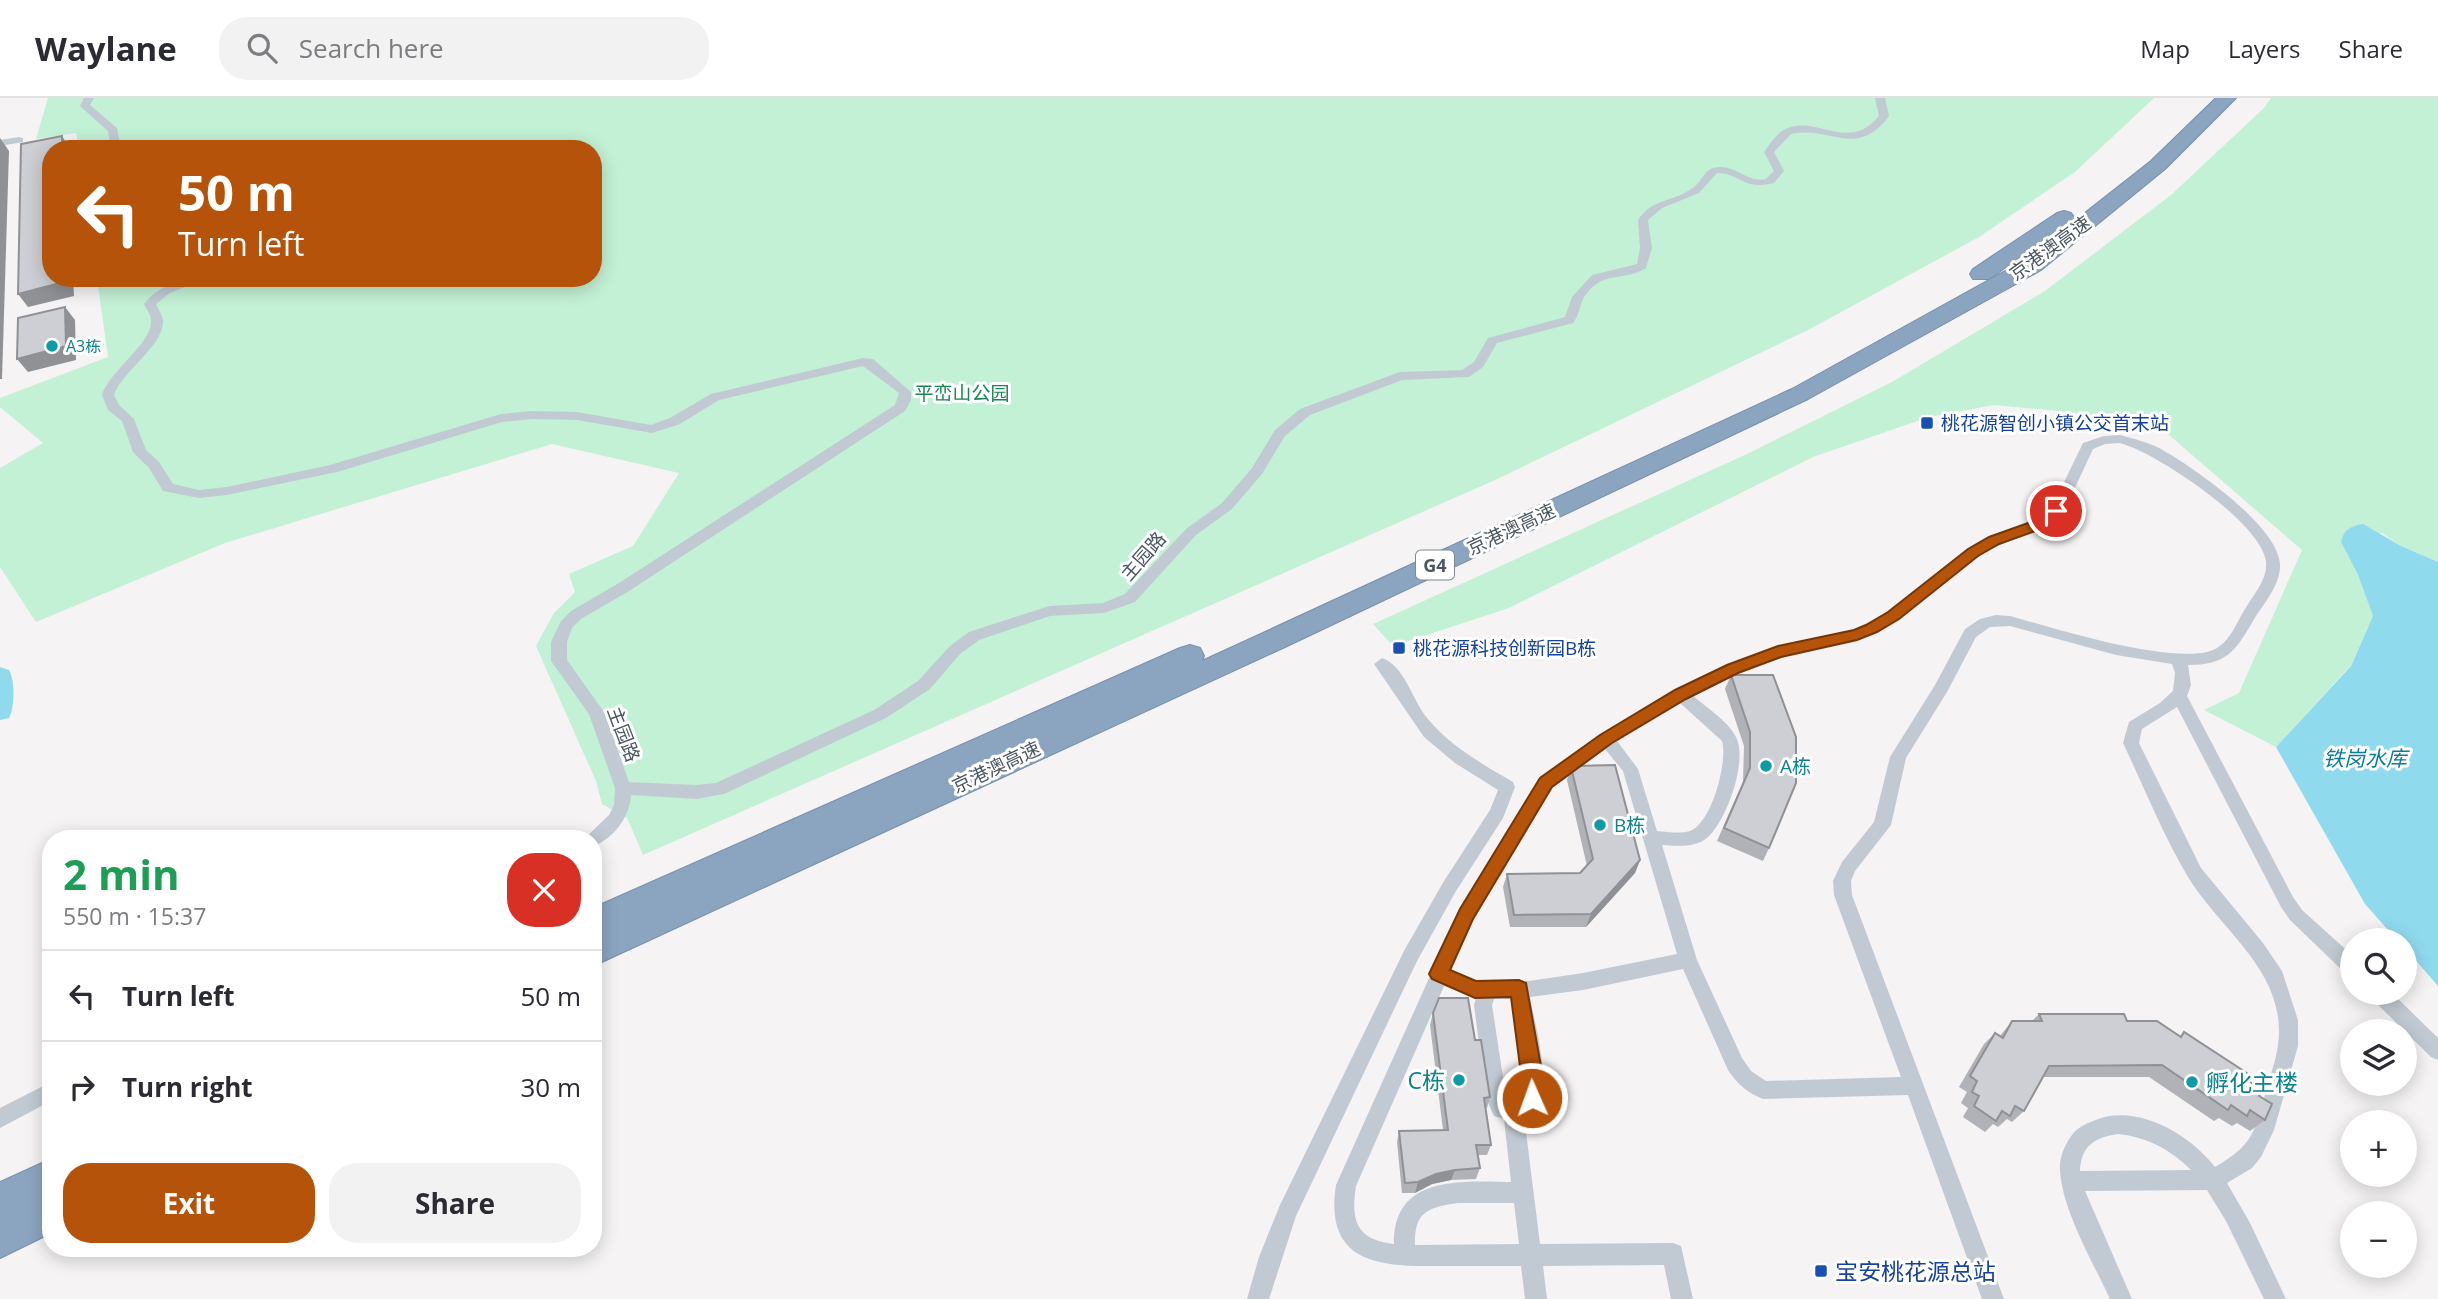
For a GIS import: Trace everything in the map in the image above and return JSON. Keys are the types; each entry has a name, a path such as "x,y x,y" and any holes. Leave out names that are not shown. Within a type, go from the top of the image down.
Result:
{"highway":[{"name":"京港澳高速","path":"602,920 1592,475 1838,356 1978,277 2101,191 2207,98"},
{"name":"京港澳高速","path":"602,947 1277,639 1800,394 2033,265 2158,165 2227,98"},
{"path":"0,1203 42,1182"},
{"path":"0,1238 42,1217"}],"street":[{"path":"89,98 85,106 113,130 115,140"},
{"name":"主园路","path":"177,287 152,300 150,304 156,315 156,327 144,346 111,384 108,395 113,407 128,419 136,445 154,465 164,482 174,491 189,494 227,491 332,469 501,418 532,415 577,416 652,429 675,421 715,397 863,362 869,362 902,388 905,400 900,408 624,587 576,615 566,625 559,642 559,661 596,712 623,788 696,792 718,789 880,714 924,685 955,650 974,636 1049,611 1104,608 1130,598 1191,532 1232,501 1257,471 1280,433 1310,408 1366,391 1400,376 1465,374 1479,364 1492,341 1569,320 1575,314 1577,298 1595,279 1636,270 1642,266 1646,248 1643,220 1649,212 1697,190 1715,170 1727,171 1749,183 1770,181 1779,171 1769,152 1786,134 1798,130 1842,137 1868,131 1884,116 1880,98"},
{"path":"0,144 19,140"},
{"path":"1682,1299 1673,1254 1381,1255 1363,1248 1351,1237 1344,1219 1342,1202 1358,1155 1467,914 1546,783 1606,739 1732,669 1778,652 1857,635 1883,622 1973,552 2051,517 2060,505 2086,449 2091,444 2105,440 2143,446 2174,462 2252,525 2273,556 2271,578 2227,649 2207,659 2178,659 2080,641 2010,621 1996,620 1985,623 1970,633 1941,688 1898,757 1882,825 1848,867 1842,881 1843,895 1993,1299"},
{"path":"2071,1181 2213,1180 2245,1161 2262,1137 2288,1046 2289,1020 2282,992 2267,963 2195,873 2132,743 2135,726 2171,705 2179,696 2184,677 2178,659"},
{"path":"1258,1299 1269,1256 1287,1212 1411,955 1450,886 1497,813 1507,786 1463,761 1432,736 1411,708 1399,682 1382,664"},
{"path":"1651,838 1696,837 1705,831 1732,773 1733,750 1729,739 1681,695"},
{"path":"2179,696 2287,902 2296,915 2340,956"},
{"path":"1606,739 1630,769 1688,960 1735,1064 1754,1085 1763,1090 1914,1086"},
{"path":"602,831 615,820 622,805 623,788"},
{"path":"1438,974 1475,990 1519,989 1688,960"},
{"path":"1488,990 1483,1005 1496,1098 1501,1109 1513,1111 1524,1107 1532,1098 1534,1083 1519,989"},
{"path":"2391,1005 2438,1051"},
{"path":"0,1118 42,1096"},
{"path":"1513,1111 1536,1299"},
{"path":"2121,1299 2071,1181 2071,1157 2082,1138 2091,1131 2116,1125 2145,1130 2176,1144 2196,1161 2213,1180 2275,1299"},
{"path":"1405,1256 1406,1219 1415,1205 1436,1194 1522,1193"}],"green space":[{"name":"平峦山公园","path":"48,98 2154,98 2075,172 1979,237 1810,329 1495,480 643,855 627,818 602,804 596,781 536,646 554,613 575,592 569,574 633,546 679,473 552,444 225,543 36,622 0,567 0,468 43,443 0,407 0,398 108,357 98,287 602,287 602,140 77,140 76,133 36,139"},
{"path":"2271,98 2438,98 2438,562 2401,546 2382,533 2341,542 2358,575 2373,616 2351,665 2276,747 2204,710 2239,693 2302,550 2161,428 2060,411 1994,405 1929,417 1813,457 1509,608 1393,646 1373,624 1747,454 1892,382 2045,291 2171,195 2264,108"}],"water":[{"name":"铁岗水库","path":"2363,524 2401,546 2438,562 2438,986 2417,962 2417,928 2386,928 2365,904 2276,747 2351,666 2373,616 2358,575 2341,542 2344,534"}],"building":[{"path":"62,136 62,140 42,140 42,287 45,287 18,294 21,144"},
{"path":"65,307 66,346 17,359 18,318"},
{"name":"A栋","path":"1731,675 1773,675 1796,737 1796,783 1769,848 1724,828 1750,768 1750,732"},
{"name":"B栋","path":"1615,765 1640,860 1591,914 1514,915 1507,874 1580,873 1593,859 1571,767"},
{"name":"C栋","path":"1439,998 1468,998 1475,1040 1481,1040 1490,1097 1484,1098 1491,1145 1476,1145 1480,1168 1455,1170 1418,1182 1405,1183 1399,1131 1448,1130 1433,1013"},
{"name":"孵化主楼","path":"2039,1014 2124,1014 2127,1021 2157,1021 2181,1037 2184,1032 2250,1075 2247,1080 2262,1090 2259,1096 2272,1104 2265,1120 2250,1110 2247,1116 2231,1105 2228,1110 2162,1065 2049,1066 2024,1111 2015,1106 2010,1116 2002,1111 1996,1121 1974,1106 1979,1096 1972,1092 1977,1081 1970,1076 1995,1033 2003,1038 2012,1021 2042,1021"}],"waterway":[{"path":"0,676 0,711"}],"place":[{"name":"A3栋","path":"52,346"},
{"name":"桃花源智创小镇公交首末站","path":"1927,423"},
{"name":"桃花源科技创新园B栋","path":"1399,648"},
{"name":"A栋","path":"1766,766"},
{"name":"B栋","path":"1600,825"},
{"name":"C栋","path":"1459,1080"},
{"name":"孵化主楼","path":"2192,1082"},
{"name":"宝安桃花源总站","path":"1821,1271"}],"route":[{"path":"1532,1098 1534,1083 1519,989 1475,990 1438,974 1467,914 1546,783 1606,739 1732,669 1778,652 1857,635 1872,629 1894,615 1973,552 1994,540 2036,526 2056,511"}]}
